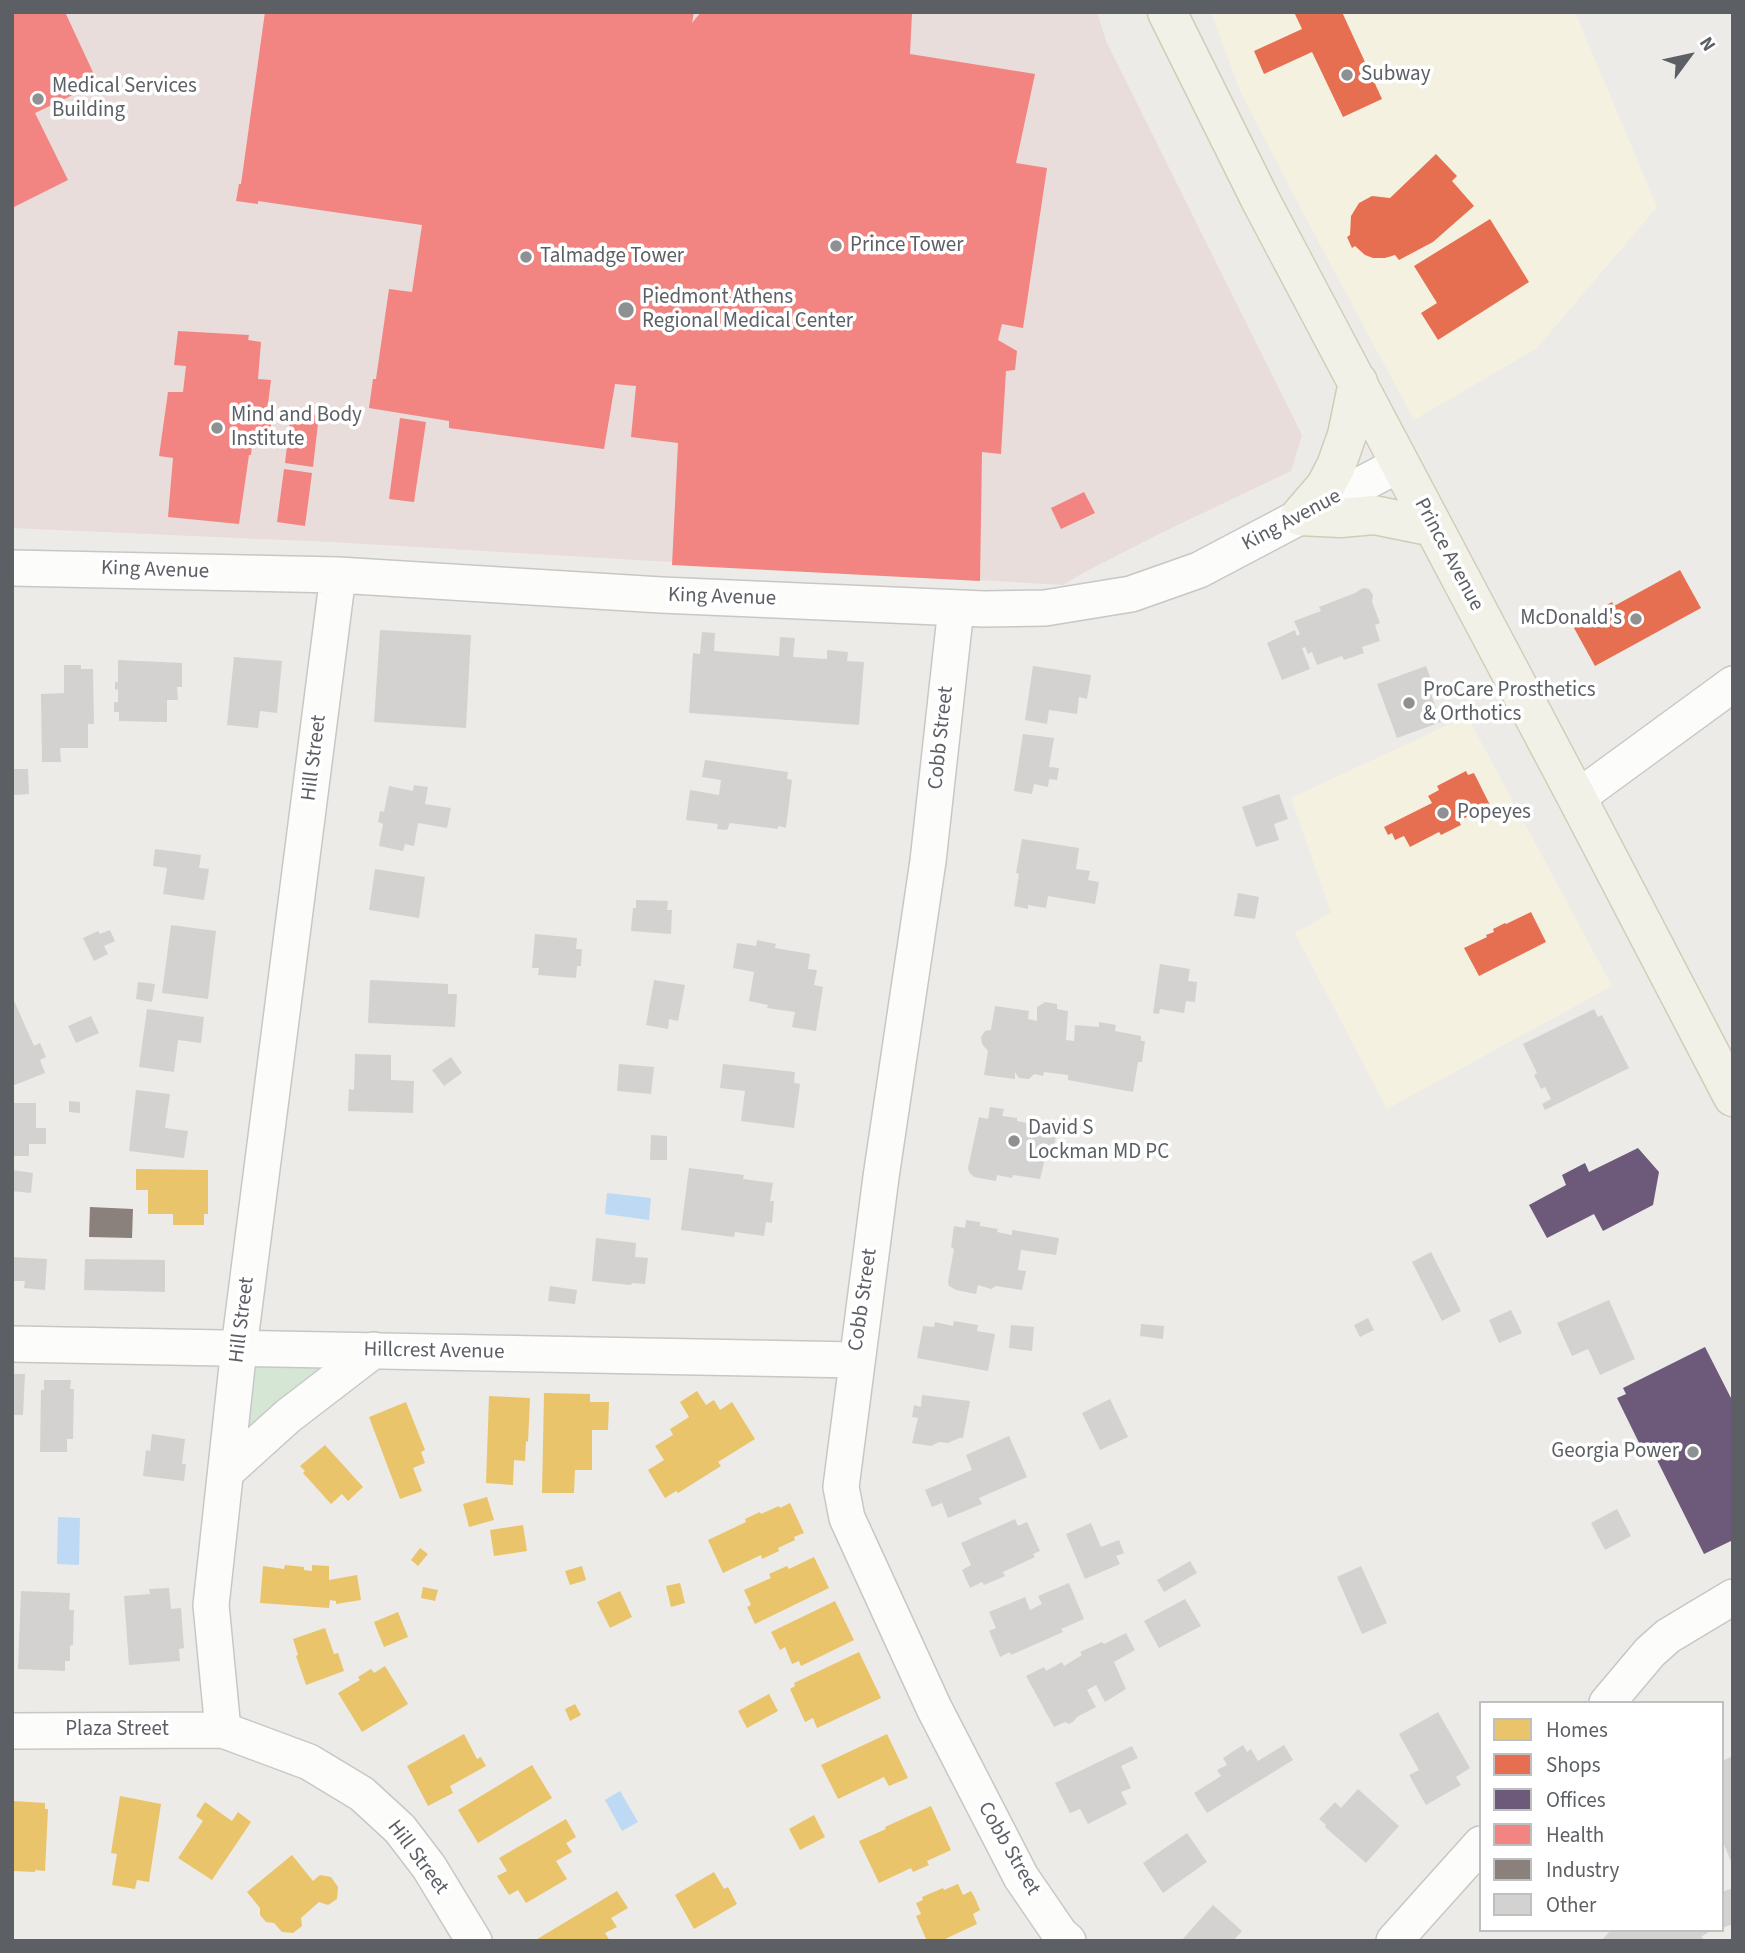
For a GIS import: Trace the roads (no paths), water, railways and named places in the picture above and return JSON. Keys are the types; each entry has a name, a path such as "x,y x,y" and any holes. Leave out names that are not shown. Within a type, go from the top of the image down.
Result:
{"main road":[{"name":"Prince Avenue","path":"1167,12 1261,201 1733,1097"},
{"path":"1300,516 1325,487 1336,466 1347,435 1358,382"},
{"path":"1300,516 1340,518 1374,515 1433,527"}],"street":[{"name":"King Avenue","path":"12,568 338,575 661,595 1008,610 1045,608 1131,594 1199,570 1400,464"},
{"name":"Hill Street","path":"338,575 239,1348 211,1605 222,1730 309,1762 362,1794 400,1829 429,1867 474,1941"},
{"name":"Cobb Street","path":"956,608 928,861 881,1177 841,1487 847,1518 934,1708 1021,1877 1061,1938"},
{"path":"1577,798 1733,684"},
{"name":"Hillcrest Avenue","path":"12,1344 856,1360"},
{"path":"226,1472 288,1416 374,1350"},
{"path":"1609,1701 1650,1652 1668,1636 1733,1597"},
{"name":"Plaza Street","path":"12,1731 222,1730"},
{"path":"1394,1941 1479,1846"}],"water":[{"path":"607,1193 651,1198 649,1220 605,1214"},
{"path":"58,1517 80,1518 79,1565 57,1564"},
{"path":"620,1791 638,1822 622,1831 605,1800"}],"place":[{"name":"Subway","path":"1347,75"},
{"name":"Medical Services Building","path":"38,99"},
{"name":"Prince Tower","path":"836,246"},
{"name":"Talmadge Tower","path":"526,257"},
{"name":"Piedmont Athens Regional Medical Center","path":"626,310"},
{"name":"Mind and Body Institute","path":"217,428"},
{"name":"McDonald's","path":"1636,619"},
{"name":"ProCare Prosthetics & Orthotics","path":"1409,703"},
{"name":"Popeyes","path":"1443,813"},
{"name":"David S Lockman MD PC","path":"1014,1141"},
{"name":"Georgia Power","path":"1693,1452"}]}
